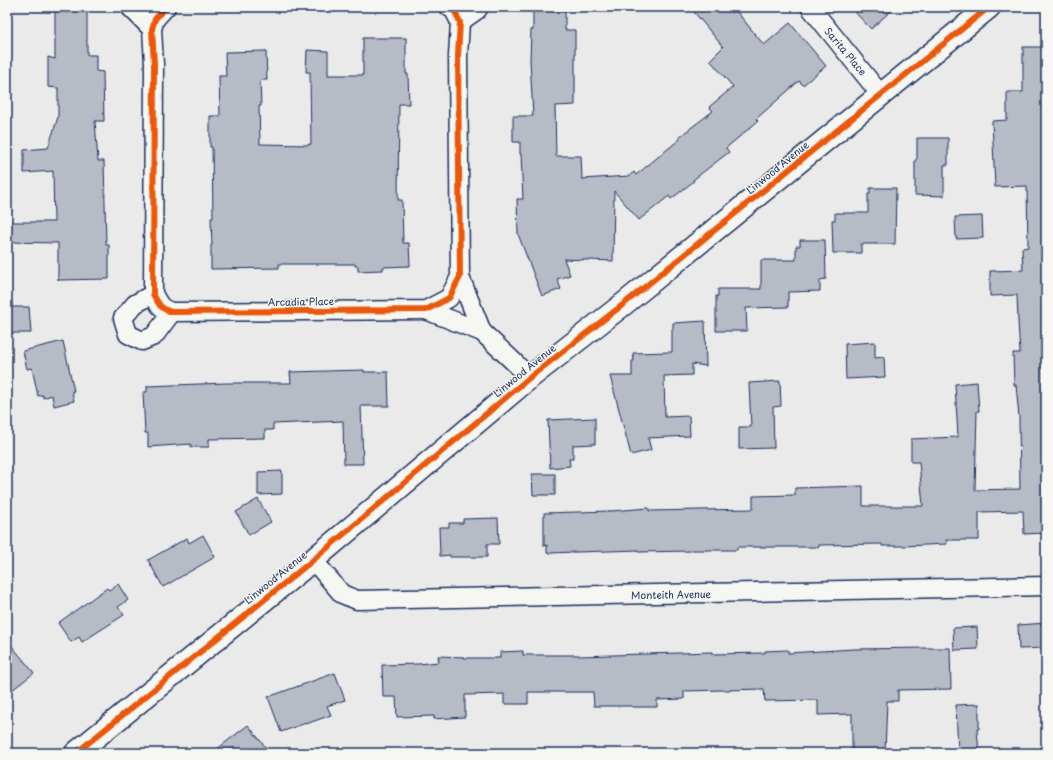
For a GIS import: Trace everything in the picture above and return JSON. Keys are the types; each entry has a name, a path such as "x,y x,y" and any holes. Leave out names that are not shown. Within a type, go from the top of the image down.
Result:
{"main road":[{"name":"Linwood Avenue","path":"76,753 313,560 529,378 625,303 989,7"}],"street":[{"path":"130,7 152,29"},
{"path":"153,294 135,304 123,318 128,334 142,340 154,336 172,312 164,310 158,304 153,294 154,64 152,29 155,20 166,7"},
{"path":"449,7 454,10 460,22 479,7"},
{"name":"Sarita Place","path":"810,7 881,95"},
{"name":"Arcadia Place","path":"460,22 458,56 460,277 482,332"},
{"name":"Arcadia Place","path":"426,310 449,298 460,277"},
{"name":"Arcadia Place","path":"172,312 426,310 482,332 529,378"},
{"name":"Monteith Avenue","path":"313,560 342,594 357,600 1046,586"}],"building":[{"path":"533,7 565,7 565,30 575,30 575,105 555,106 556,156 581,156 582,179 629,176 634,172 636,175 680,139 679,137 713,111 709,107 733,87 710,60 723,47 690,7 733,7 764,45 790,23 826,66 803,85 799,81 756,119 758,121 726,148 729,152 671,199 669,196 639,220 614,191 613,261 564,259 570,275 557,279 561,289 542,296 518,234 517,199 523,199 521,154 520,142 513,142 513,116 533,116 530,60 531,30 533,30"},
{"path":"850,7 895,7 871,29"},
{"path":"55,11 87,11 87,55 96,55 96,71 103,72 104,121 95,121 98,161 104,161 106,245 109,245 109,279 58,280 58,243 8,242 8,222 54,222 53,171 24,173 24,150 48,148 58,117 58,88 48,87 48,57 55,59"},
{"path":"363,38 406,38 406,74 408,74 409,104 399,104 398,200 402,200 403,243 409,243 410,266 383,267 383,270 358,271 358,266 355,266 355,264 279,264 279,268 211,269 211,218 213,218 210,116 220,116 219,76 226,76 225,52 266,51 267,80 260,80 260,144 309,145 311,144 310,72 306,72 307,50 328,51 328,75 363,75"},
{"path":"1023,47 1046,47 1046,533 1024,534 1023,511 979,512 979,540 946,540 947,544 904,546 882,546 882,544 819,545 819,547 737,547 737,550 638,552 638,550 547,553 547,545 544,546 544,513 649,508 649,511 753,509 753,496 795,495 795,488 863,486 863,506 923,506 919,462 911,462 911,439 958,437 955,384 977,382 979,411 977,411 975,490 1020,489 1019,417 1016,385 1014,385 1013,353 1020,353 1017,295 990,296 990,271 1023,270 1022,248 1028,247 1027,186 995,187 992,121 1007,120 1007,92 1023,92"},
{"path":"917,138 948,138 948,165 944,165 944,196 915,195"},
{"path":"870,188 896,188 895,244 861,244 861,253 833,253 832,220 835,220 835,213 868,213 868,194 870,194"},
{"path":"982,216 983,238 956,239 955,217"},
{"path":"800,240 825,240 826,279 820,280 820,291 788,292 788,307 746,308 747,331 716,331 716,296 718,296 718,289 761,289 761,260 796,260 796,246 800,246"},
{"path":"7,307 29,307 31,333 7,333"},
{"path":"705,321 706,366 692,364 692,375 664,376 665,417 689,416 690,436 648,438 651,450 631,455 610,376 632,376 632,361 634,361 633,353 672,352 673,323"},
{"path":"63,341 74,391 72,391 74,401 54,406 52,395 43,398 43,395 38,396 32,368 27,369 23,351"},
{"path":"875,342 875,358 884,357 885,377 846,379 845,344"},
{"path":"364,370 364,372 388,372 389,406 361,406 363,464 344,464 343,421 273,424 273,430 265,430 265,438 209,439 209,447 191,447 191,444 148,447 148,433 145,433 143,392 147,392 147,386 227,383 291,383 290,372"},
{"path":"780,381 781,406 773,407 774,448 739,449 739,427 751,427 749,383"},
{"path":"595,418 595,444 573,445 573,459 569,459 570,466 550,468 548,420"},
{"path":"282,471 282,494 258,495 258,472"},
{"path":"532,474 555,474 555,495 533,495"},
{"path":"258,499 271,522 249,535 236,512"},
{"path":"498,518 499,544 487,544 487,557 450,557 450,555 440,556 439,527 449,527 449,523 463,523 463,519"},
{"path":"203,535 215,557 163,587 148,560 187,538 189,543"},
{"path":"118,584 128,600 118,607 124,615 82,642 79,637 71,642 58,623 107,588 109,590"},
{"path":"1046,623 1046,648 1019,649 1018,625"},
{"path":"977,627 978,649 954,650 953,628"},
{"path":"7,640 34,673 7,694"},
{"path":"950,648 951,689 898,690 898,701 887,701 885,753 852,753 852,714 818,715 818,700 765,701 764,689 684,691 684,699 657,700 657,707 594,706 593,692 528,692 528,704 504,704 504,694 465,695 465,717 434,719 434,716 397,717 396,697 383,697 382,665 439,662 438,656 500,658 500,652 523,651 523,655 579,656 712,652 712,654 765,653 765,651 788,650 788,653 854,649"},
{"path":"335,673 345,700 327,706 331,715 281,732 268,697"},
{"path":"979,704 979,729 977,729 979,753 958,753 956,705"},
{"path":"248,725 270,753 212,753"}],"cycle path":[{"path":"166,7 155,19 152,29 154,64 153,294 162,308 172,312 426,310 449,298 460,277 458,56 460,22 454,10 449,7"},
{"path":"76,753 313,560 529,378 625,303 989,7"}]}
